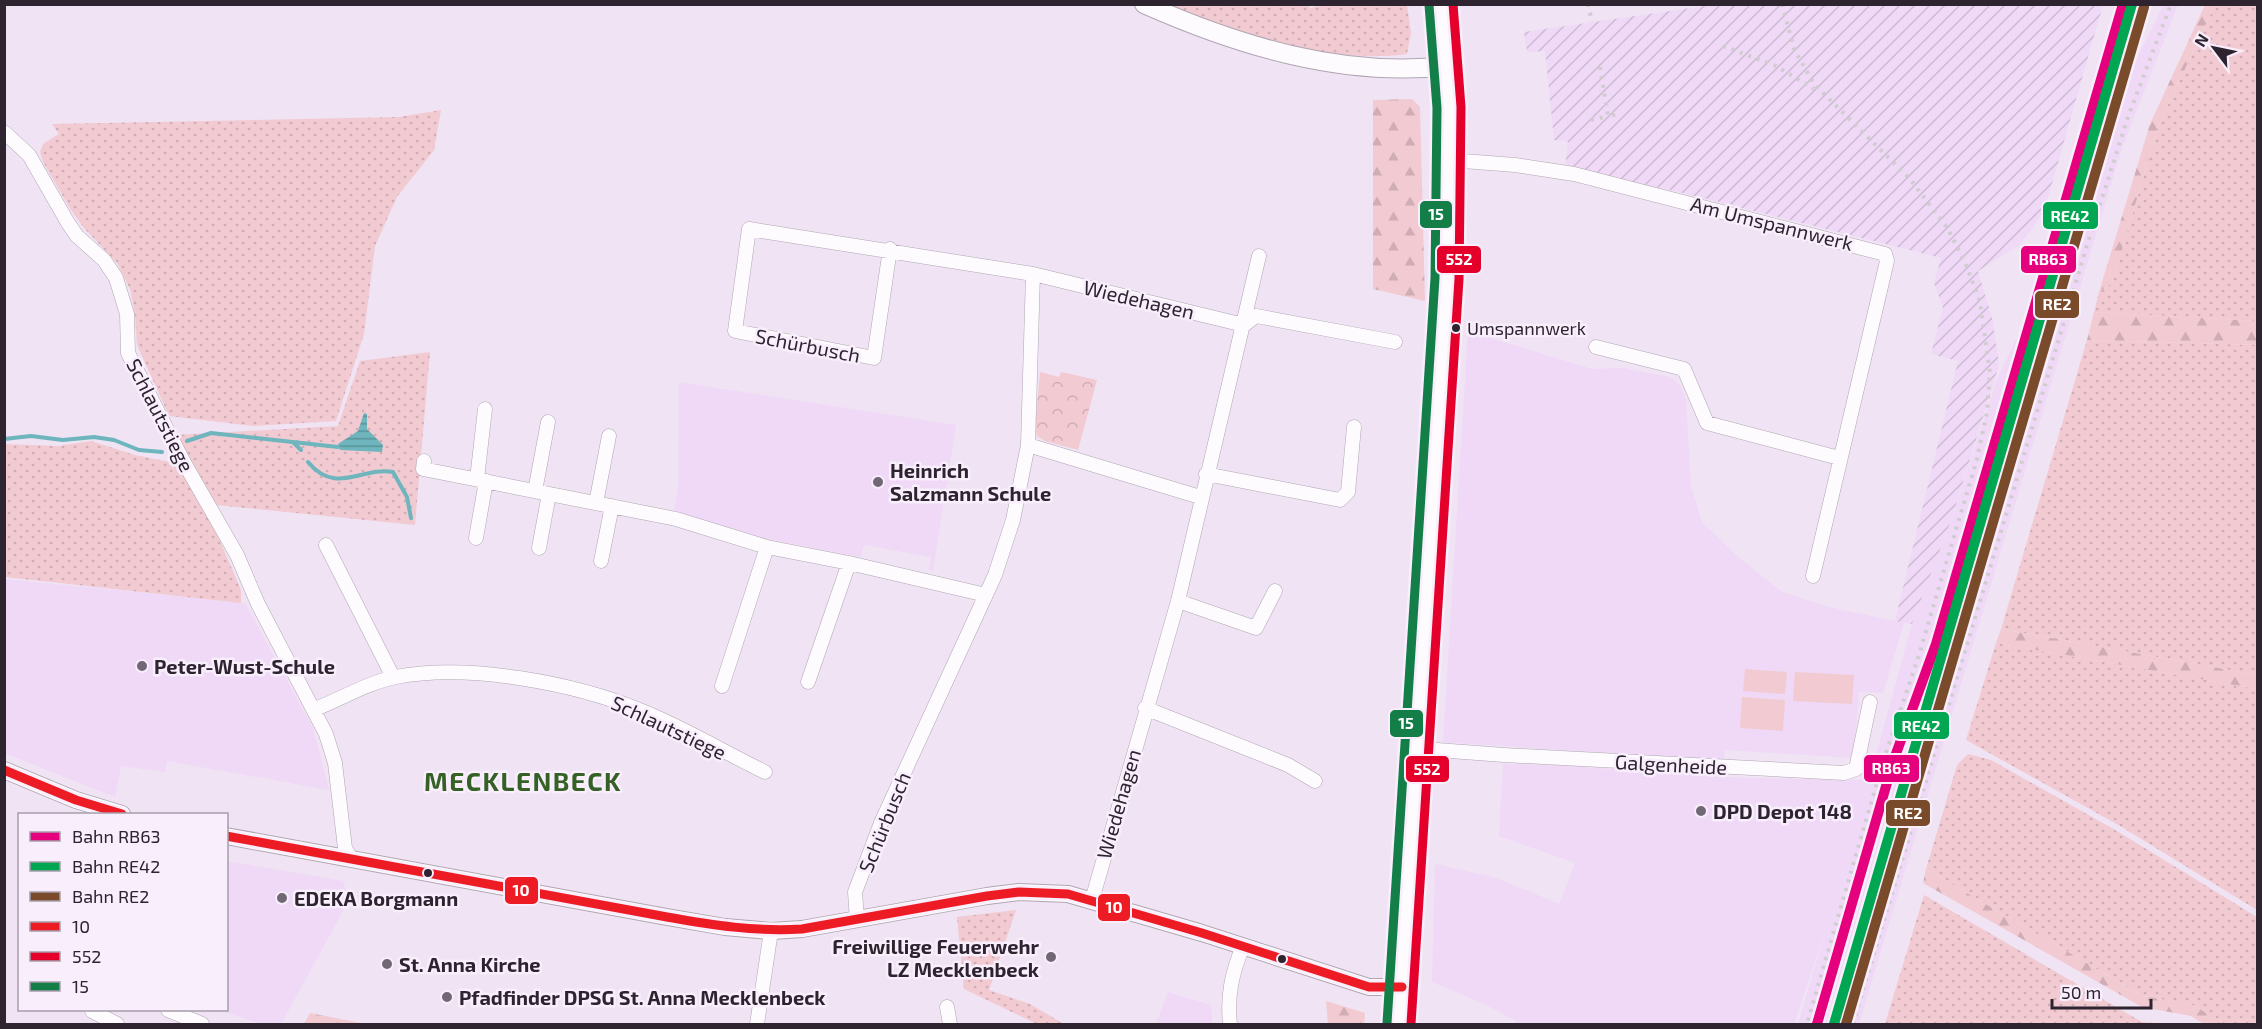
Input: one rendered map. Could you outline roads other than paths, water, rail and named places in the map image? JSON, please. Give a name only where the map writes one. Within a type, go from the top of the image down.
[{"type":"main road","points":[[1144,4],[1222,36],[1310,59],[1384,69],[1413,70],[1448,66]]},
{"type":"main road","points":[[1399,1024],[1447,279],[1450,160],[1448,66],[1442,4]]},
{"type":"street","name":"Schlautstiege","points":[[4,132],[29,155],[77,236],[104,260],[116,278],[127,314],[128,353],[178,452],[237,555],[258,604],[315,709],[335,763],[345,848],[352,860]]},
{"type":"street","name":"Am Umspannwerk","points":[[1450,160],[1515,165],[1574,174],[1885,254],[1887,261],[1813,576]]},
{"type":"street","name":"Schürbusch","points":[[857,920],[855,892],[881,823],[986,595],[1013,520],[1028,445],[1034,274],[890,249],[749,228],[735,331],[874,358],[890,249]]},
{"type":"street","name":"Wiedehagen","points":[[1092,900],[1145,708],[1178,601],[1200,497],[1244,325],[1259,256]]},
{"type":"street","name":"Wiedehagen","points":[[1034,274],[1244,325]]},
{"type":"street","name":"Wiedehagen","points":[[1244,325],[1256,316],[1395,342]]},
{"type":"street","points":[[1596,347],[1684,369],[1707,423],[1839,458]]},
{"type":"street","points":[[476,538],[482,480],[484,409]]},
{"type":"street","points":[[539,548],[548,422]]},
{"type":"street","points":[[1206,474],[1340,500],[1348,492],[1354,427]]},
{"type":"street","points":[[596,503],[609,436]]},
{"type":"street","points":[[1028,445],[1200,497]]},
{"type":"street","points":[[424,461],[423,469],[676,519],[767,547],[849,563],[986,595]]},
{"type":"street","points":[[601,561],[612,506]]},
{"type":"street","points":[[326,545],[393,678]]},
{"type":"street","points":[[722,686],[767,547]]},
{"type":"street","points":[[808,682],[849,563]]},
{"type":"street","points":[[1178,601],[1256,628],[1275,591]]},
{"type":"street","name":"Schlautstiege","points":[[315,709],[393,678],[440,671],[491,675],[598,695],[644,711],[765,772]]},
{"type":"street","name":"Galgenheide","points":[[1418,746],[1437,750],[1504,755],[1844,773],[1856,769],[1870,702]]},
{"type":"street","points":[[1145,708],[1288,765],[1315,781]]},
{"type":"street","points":[[4,770],[101,812]]},
{"type":"street","points":[[228,836],[714,925],[771,931],[802,929],[1018,892],[1068,894],[1243,946],[1369,987],[1402,987]]},
{"type":"street","points":[[757,1024],[771,931]]},
{"type":"street","points":[[1230,1024],[1229,991],[1243,946]]},
{"type":"street","points":[[947,1007],[950,1024]]},
{"type":"street","points":[[92,1011],[117,1024]]},
{"type":"street","points":[[170,1011],[202,1024]]},
{"type":"water","points":[[364,413],[367,414],[367,429],[383,445],[382,452],[340,450],[338,444],[358,431]]},
{"type":"waterway","points":[[187,441],[211,433],[338,447]]},
{"type":"waterway","points":[[4,439],[31,436],[63,440],[94,437],[114,440],[139,450],[162,452]]},
{"type":"waterway","points":[[293,442],[301,450]]},
{"type":"waterway","points":[[308,462],[318,472],[339,479],[382,471],[393,472],[407,497],[411,518]]},
{"type":"railway","points":[[1588,4],[1592,22]]},
{"type":"railway","points":[[1782,4],[1794,49],[1814,84],[1910,179],[1948,229],[1967,267],[1980,302],[1990,373],[1987,412],[1977,459],[1918,658],[1883,762],[1807,1024]]},
{"type":"railway","points":[[1853,1024],[2088,242],[2128,117],[2171,4]]},
{"type":"railway","points":[[1723,46],[1776,66],[1814,89]]},
{"type":"railway","points":[[1600,67],[1608,116],[1621,114]]},
{"type":"railway","points":[[1591,120],[1608,116]]},
{"type":"rail line","name":"RB63","points":[[1817,1024],[1893,762],[1936,644],[2123,4]]},
{"type":"rail line","name":"RE42","points":[[1834,1024],[2132,4]]},
{"type":"rail line","name":"RE2","points":[[1846,1024],[2144,7]]},
{"type":"place","name":"Umspannwerk","points":[[1456,328]]},
{"type":"place","name":"Heinrich Salzmann Schule","points":[[878,482]]},
{"type":"place","name":"Peter-Wust-Schule","points":[[142,666]]},
{"type":"place","name":"DPD Depot 148","points":[[1701,811]]},
{"type":"place","name":"EDEKA Borgmann","points":[[282,898]]},
{"type":"place","name":"Freiwillige Feuerwehr LZ Mecklenbeck","points":[[1051,957]]},
{"type":"place","name":"St. Anna Kirche","points":[[387,964]]},
{"type":"place","name":"Pfadfinder DPSG St. Anna Mecklenbeck","points":[[447,997]]},
{"type":"district","name":"MECKLENBECK","points":[[523,780]]}]
